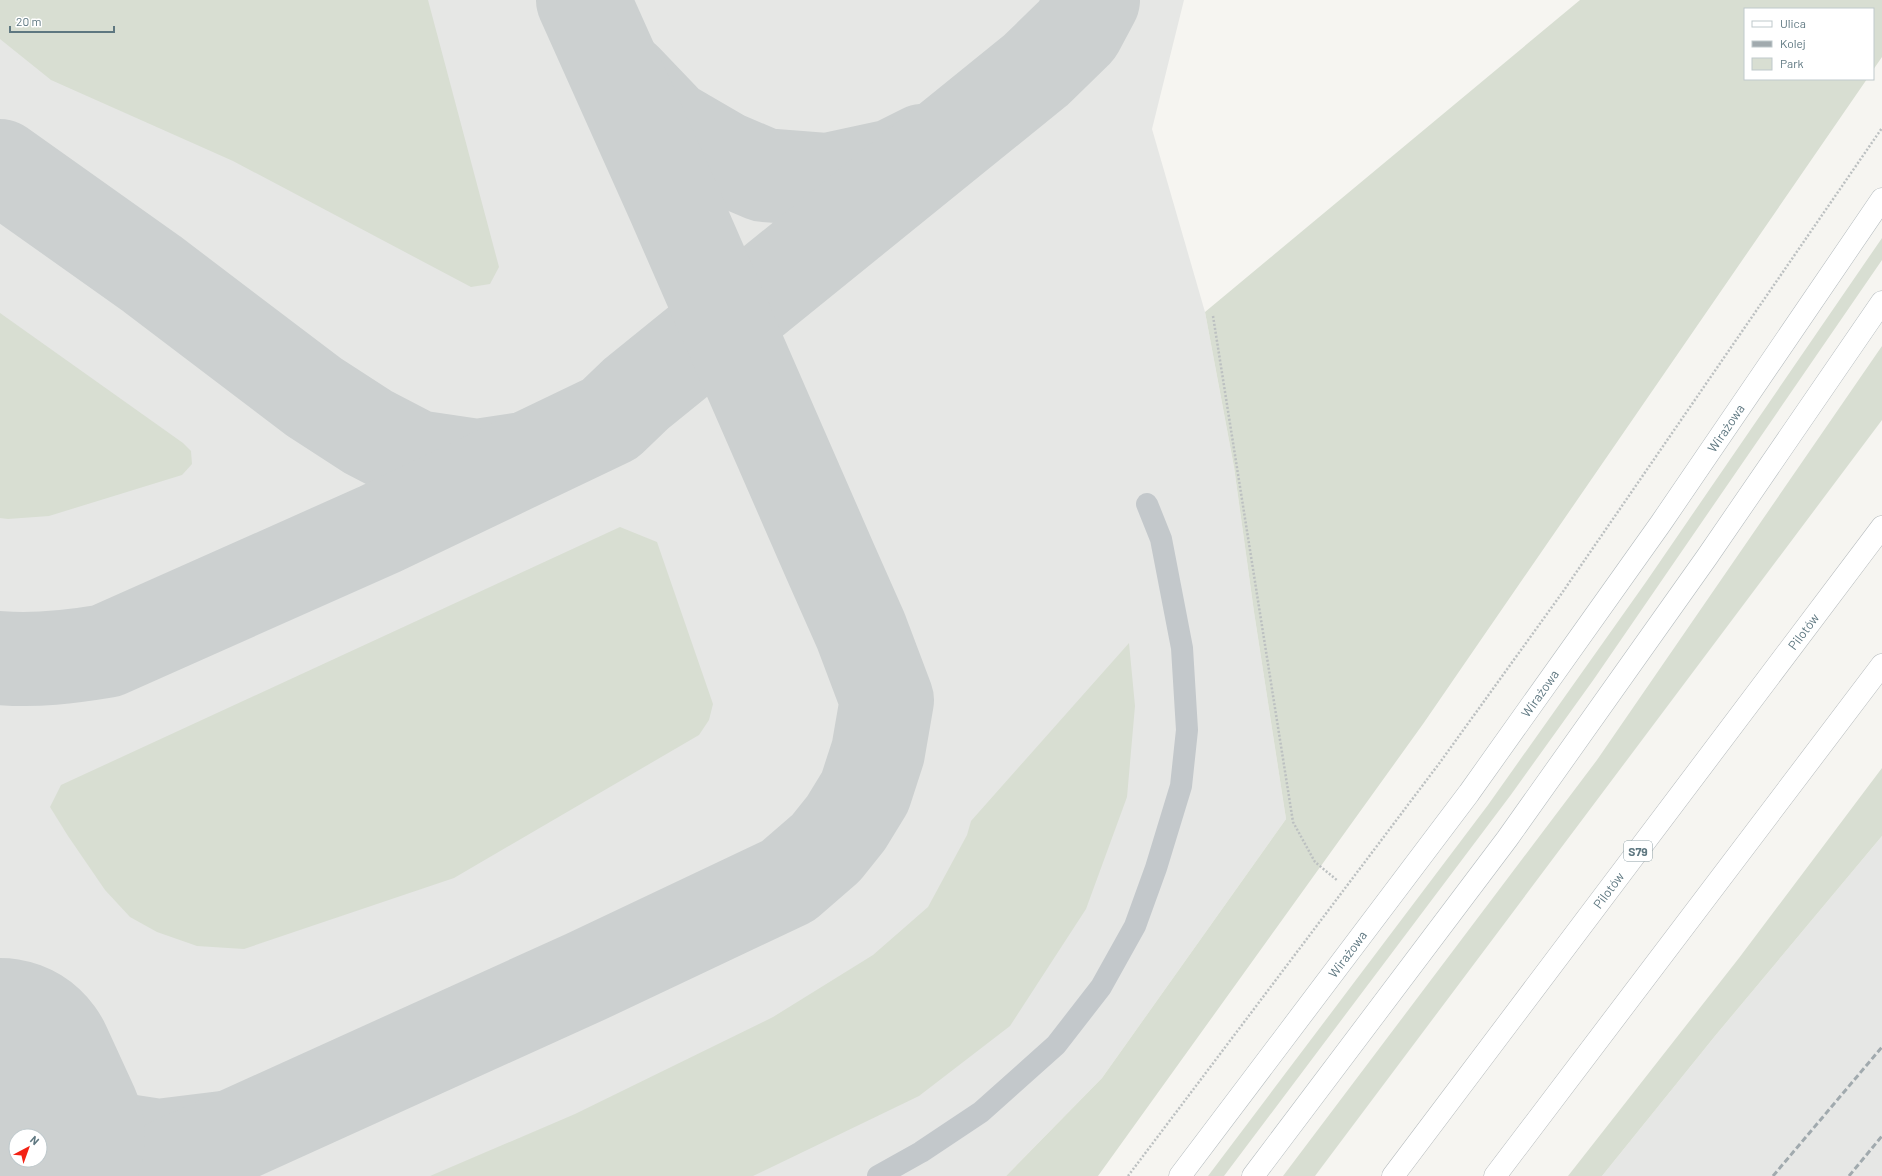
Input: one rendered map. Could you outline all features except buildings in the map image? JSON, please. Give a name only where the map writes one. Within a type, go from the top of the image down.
[{"type":"main road","name":"Wirażowa","points":[[1180,1176],[1469,793],[1660,523],[1882,199]]},
{"type":"main road","points":[[1253,1176],[1507,839],[1706,557],[1882,302]]},
{"type":"main road","name":"Pilotów","points":[[1393,1176],[1882,527]]},
{"type":"main road","points":[[1494,1176],[1882,665]]},
{"type":"lane","points":[[878,1176],[921,1152],[981,1112],[1056,1044],[1101,987],[1135,926],[1156,868],[1181,786],[1187,730],[1182,648],[1160,539],[1147,504]]},
{"type":"path","points":[[1128,1176],[1441,762],[1562,593],[1882,128]]},
{"type":"path","points":[[1213,316],[1293,822],[1315,862],[1338,881]]},
{"type":"shaded area","points":[[0,0],[1184,0],[1152,129],[1205,312],[1234,467],[1254,612],[1286,819],[1102,1078],[1006,1176],[0,1176]]},
{"type":"shaded area","points":[[1882,836],[1882,1176],[1602,1176],[1715,1036]]},
{"type":"green space","points":[[0,0],[428,0],[499,267],[490,284],[471,287],[233,161],[51,80],[0,39]]},
{"type":"green space","points":[[1580,0],[1882,0],[1882,57],[1874,69],[1874,8],[1744,8],[1744,80],[1866,80],[1423,724],[1098,1176],[1006,1176],[1102,1078],[1286,819],[1254,612],[1234,467],[1205,312]]},
{"type":"green space","points":[[1882,238],[1882,260],[1594,679],[1510,796],[1224,1176],[1208,1176],[1488,805],[1646,582]]},
{"type":"green space","points":[[0,313],[183,443],[191,451],[192,464],[182,475],[49,516],[8,519],[0,518]]},
{"type":"green space","points":[[1882,346],[1882,420],[1315,1176],[1283,1176],[1597,760]]},
{"type":"green space","points":[[620,527],[657,542],[713,704],[709,720],[699,735],[454,878],[244,949],[197,946],[157,932],[130,917],[105,890],[50,807],[61,785]]},
{"type":"green space","points":[[1129,643],[1135,706],[1127,797],[1086,909],[1010,1026],[919,1096],[753,1176],[430,1176],[575,1114],[773,1017],[873,955],[928,907],[967,835],[971,821]]},
{"type":"green space","points":[[1882,768],[1882,836],[1715,1036],[1602,1176],[1568,1176],[1739,958]]},
{"type":"taxiway","points":[[146,1176],[585,977],[788,881],[826,848],[846,823],[865,792],[878,752],[887,700],[861,631],[673,201],[583,0]]},
{"type":"taxiway","points":[[0,658],[53,658],[106,651],[380,529],[610,419],[636,394],[1036,70],[1077,30],[1093,0]]},
{"type":"taxiway","points":[[625,80],[669,126],[724,158],[764,175],[828,180],[893,166],[923,151]]},
{"type":"taxiway","points":[[0,166],[152,274],[314,397],[368,432],[416,457],[477,466],[524,459]]},
{"type":"taxiway","points":[[0,1060],[66,1119],[100,1137],[159,1146],[224,1138]]},
{"type":"runway","points":[[0,1075],[24,1128]]},
{"type":"railway","points":[[1773,1176],[1882,1047]]},
{"type":"railway","points":[[1849,1176],[1882,1136]]}]
